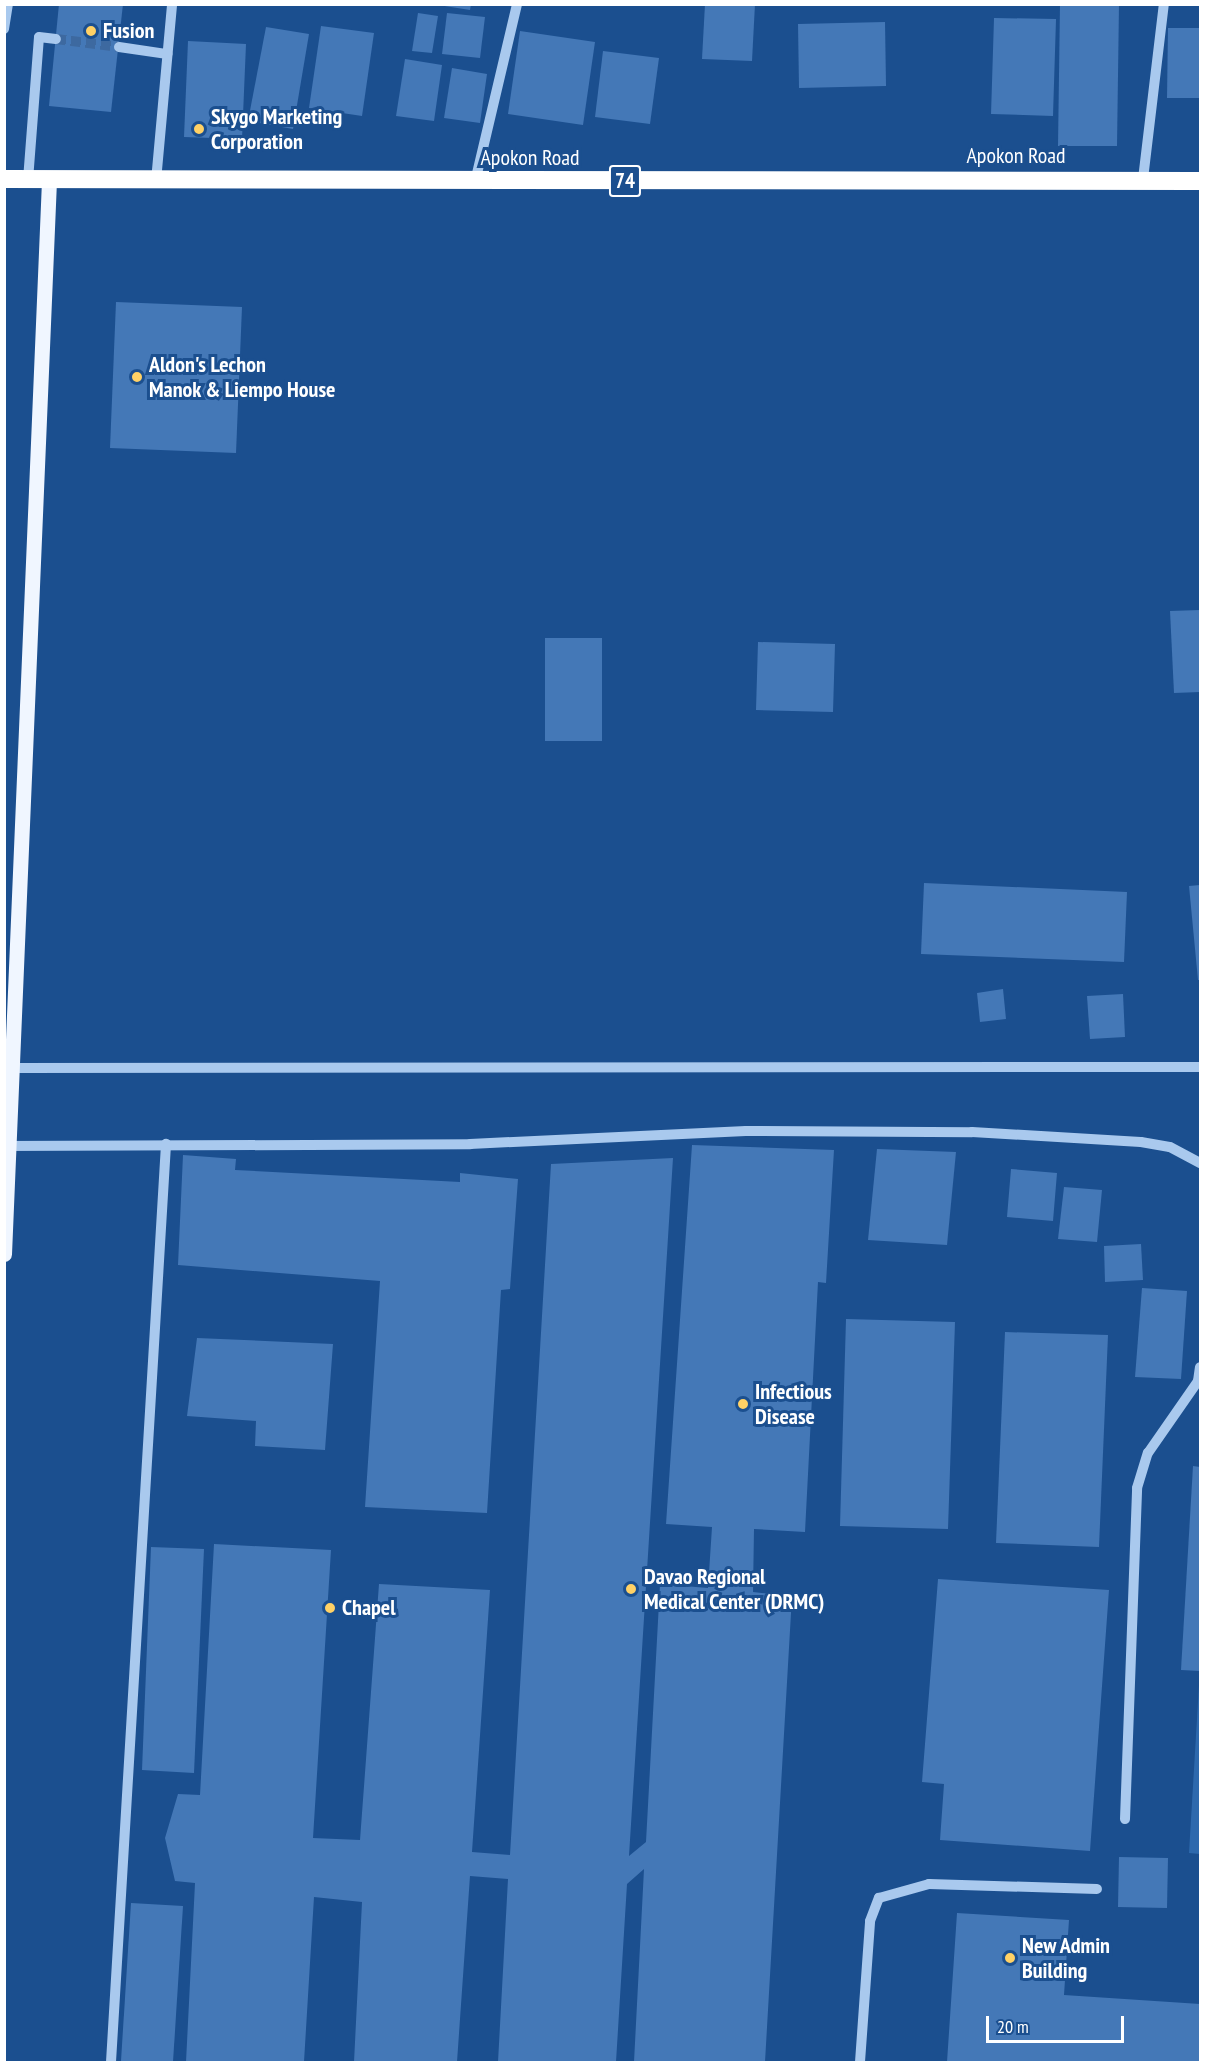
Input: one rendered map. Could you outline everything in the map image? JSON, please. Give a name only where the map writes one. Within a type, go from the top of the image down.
[{"type":"highway","name":"Apokon Road","points":[[4,179],[475,182],[1143,179],[1200,182]]},
{"type":"main road","points":[[4,1254],[49,181]]},
{"type":"street","points":[[4,29],[8,4]]},
{"type":"street","points":[[156,181],[172,4]]},
{"type":"street","points":[[475,182],[517,4]]},
{"type":"street","points":[[1143,179],[1164,4]]},
{"type":"street","points":[[28,180],[39,37],[56,39]]},
{"type":"street","points":[[118,47],[167,54]]},
{"type":"street","points":[[13,1068],[1200,1067]]},
{"type":"street","points":[[7,1146],[470,1144],[746,1131],[972,1132],[1141,1142],[1170,1146],[1200,1164]]},
{"type":"street","points":[[111,2062],[166,1144]]},
{"type":"street","points":[[1125,1820],[1137,1488],[1148,1453],[1197,1381],[1200,1367]]},
{"type":"street","points":[[860,2062],[870,1921],[879,1898],[929,1884],[1097,1889]]},
{"type":"shaded area","points":[[1200,1685],[1200,1854],[1189,1853]]},
{"type":"building","points":[[59,4],[123,4],[111,112],[49,106]]},
{"type":"building","points":[[432,4],[471,4],[470,10]]},
{"type":"building","points":[[705,4],[755,4],[752,61],[702,59]]},
{"type":"building","points":[[1060,4],[1119,4],[1117,146],[1058,146]]},
{"type":"building","points":[[418,13],[438,16],[432,53],[412,51]]},
{"type":"building","points":[[447,13],[485,17],[480,58],[442,54]]},
{"type":"building","points":[[994,18],[1056,19],[1053,116],[991,114]]},
{"type":"building","points":[[885,22],[886,86],[799,88],[798,24]]},
{"type":"building","points":[[321,26],[374,33],[362,116],[309,108]]},
{"type":"building","points":[[266,27],[309,34],[293,129],[248,121]]},
{"type":"building","points":[[1168,28],[1200,28],[1200,98],[1167,98]]},
{"type":"building","points":[[520,31],[595,42],[583,125],[508,114]]},
{"type":"building","points":[[188,41],[246,44],[242,139],[184,137]]},
{"type":"building","points":[[603,51],[659,58],[650,124],[595,117]]},
{"type":"building","points":[[405,59],[442,65],[434,121],[396,116]]},
{"type":"building","points":[[452,68],[487,74],[480,123],[444,118]]},
{"type":"building","points":[[116,302],[242,307],[236,453],[110,448]]},
{"type":"building","points":[[1200,610],[1200,692],[1174,693],[1170,611]]},
{"type":"building","points":[[545,638],[602,638],[602,741],[545,741]]},
{"type":"building","points":[[758,642],[835,644],[833,712],[756,710]]},
{"type":"building","points":[[924,883],[1127,892],[1124,962],[921,954]]},
{"type":"building","points":[[1200,885],[1200,980],[1198,980],[1189,886]]},
{"type":"building","points":[[1003,989],[1006,1019],[980,1022],[977,993]]},
{"type":"building","points":[[1123,994],[1125,1037],[1090,1039],[1087,996]]},
{"type":"building","points":[[692,1145],[834,1150],[826,1283],[818,1282],[805,1532],[754,1529],[753,1592],[792,1596],[765,2062],[634,2062],[644,1869],[627,1884],[616,2062],[498,2062],[508,1879],[470,1876],[457,2062],[354,2062],[362,1902],[314,1897],[304,2062],[186,2062],[195,1883],[175,1881],[165,1838],[178,1794],[200,1795],[214,1544],[331,1550],[313,1838],[360,1840],[379,1584],[490,1590],[472,1852],[510,1855],[551,1164],[673,1158],[629,1856],[646,1842],[660,1584],[708,1588],[712,1527],[666,1524]]},
{"type":"building","points":[[877,1149],[956,1152],[947,1245],[868,1240]]},
{"type":"building","points":[[183,1155],[236,1159],[235,1170],[460,1182],[460,1173],[518,1179],[510,1289],[501,1290],[487,1513],[365,1507],[380,1281],[178,1265]]},
{"type":"building","points":[[1011,1169],[1057,1173],[1053,1221],[1007,1217]]},
{"type":"building","points":[[1064,1187],[1102,1190],[1097,1242],[1058,1239]]},
{"type":"building","points":[[1141,1244],[1143,1280],[1105,1282],[1104,1246]]},
{"type":"building","points":[[1142,1288],[1187,1291],[1181,1379],[1135,1377]]},
{"type":"building","points":[[846,1319],[955,1322],[948,1529],[840,1526]]},
{"type":"building","points":[[1005,1332],[1108,1335],[1099,1547],[996,1543]]},
{"type":"building","points":[[197,1338],[333,1344],[325,1450],[255,1446],[256,1421],[187,1416]]},
{"type":"building","points":[[1193,1466],[1200,1467],[1200,1671],[1181,1670]]},
{"type":"building","points":[[151,1547],[204,1549],[194,1773],[142,1770]]},
{"type":"building","points":[[938,1579],[1109,1590],[1090,1851],[940,1840],[944,1784],[922,1782]]},
{"type":"building","points":[[1119,1857],[1168,1858],[1167,1908],[1118,1907]]},
{"type":"building","points":[[131,1903],[183,1906],[173,2062],[121,2061]]},
{"type":"building","name":"New Admin Building","points":[[957,1913],[1069,1920],[1064,1995],[1200,2004],[1200,2062],[947,2062]]},
{"type":"tunnel","points":[[56,39],[119,47]]},
{"type":"place","name":"Fusion","points":[[91,31]]},
{"type":"place","name":"Skygo Marketing Corporation","points":[[199,129]]},
{"type":"place","name":"Aldon's Lechon Manok & Liempo House","points":[[137,377]]},
{"type":"place","name":"Infectious Disease","points":[[743,1404]]},
{"type":"place","name":"Davao Regional Medical Center (DRMC)","points":[[631,1589]]},
{"type":"place","name":"Chapel","points":[[330,1608]]},
{"type":"place","name":"New Admin Building","points":[[1010,1958]]}]
